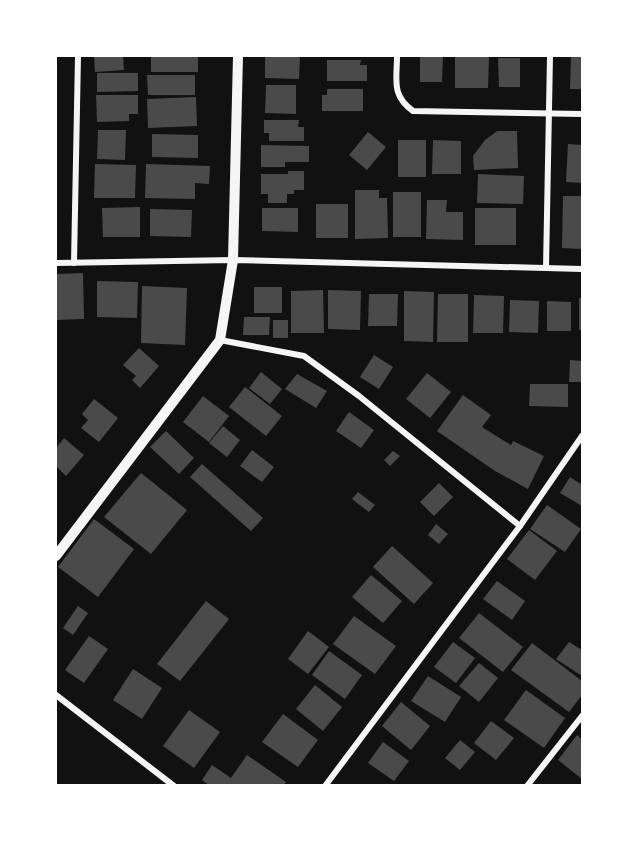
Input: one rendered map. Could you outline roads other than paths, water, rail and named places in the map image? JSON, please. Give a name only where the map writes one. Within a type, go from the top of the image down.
[{"type":"street","points":[[74,263],[78,56]]},
{"type":"street","points":[[56,556],[220,340],[233,260],[238,56]]},
{"type":"street","points":[[397,56],[396,93],[402,103],[413,111],[582,114]]},
{"type":"street","points":[[546,268],[550,56]]},
{"type":"street","points":[[56,263],[233,260],[582,269]]},
{"type":"street","points":[[220,340],[304,356],[359,396],[520,526]]},
{"type":"street","points":[[325,786],[520,526],[582,436]]},
{"type":"street","points":[[56,695],[174,786]]},
{"type":"street","points":[[527,786],[582,716]]}]
